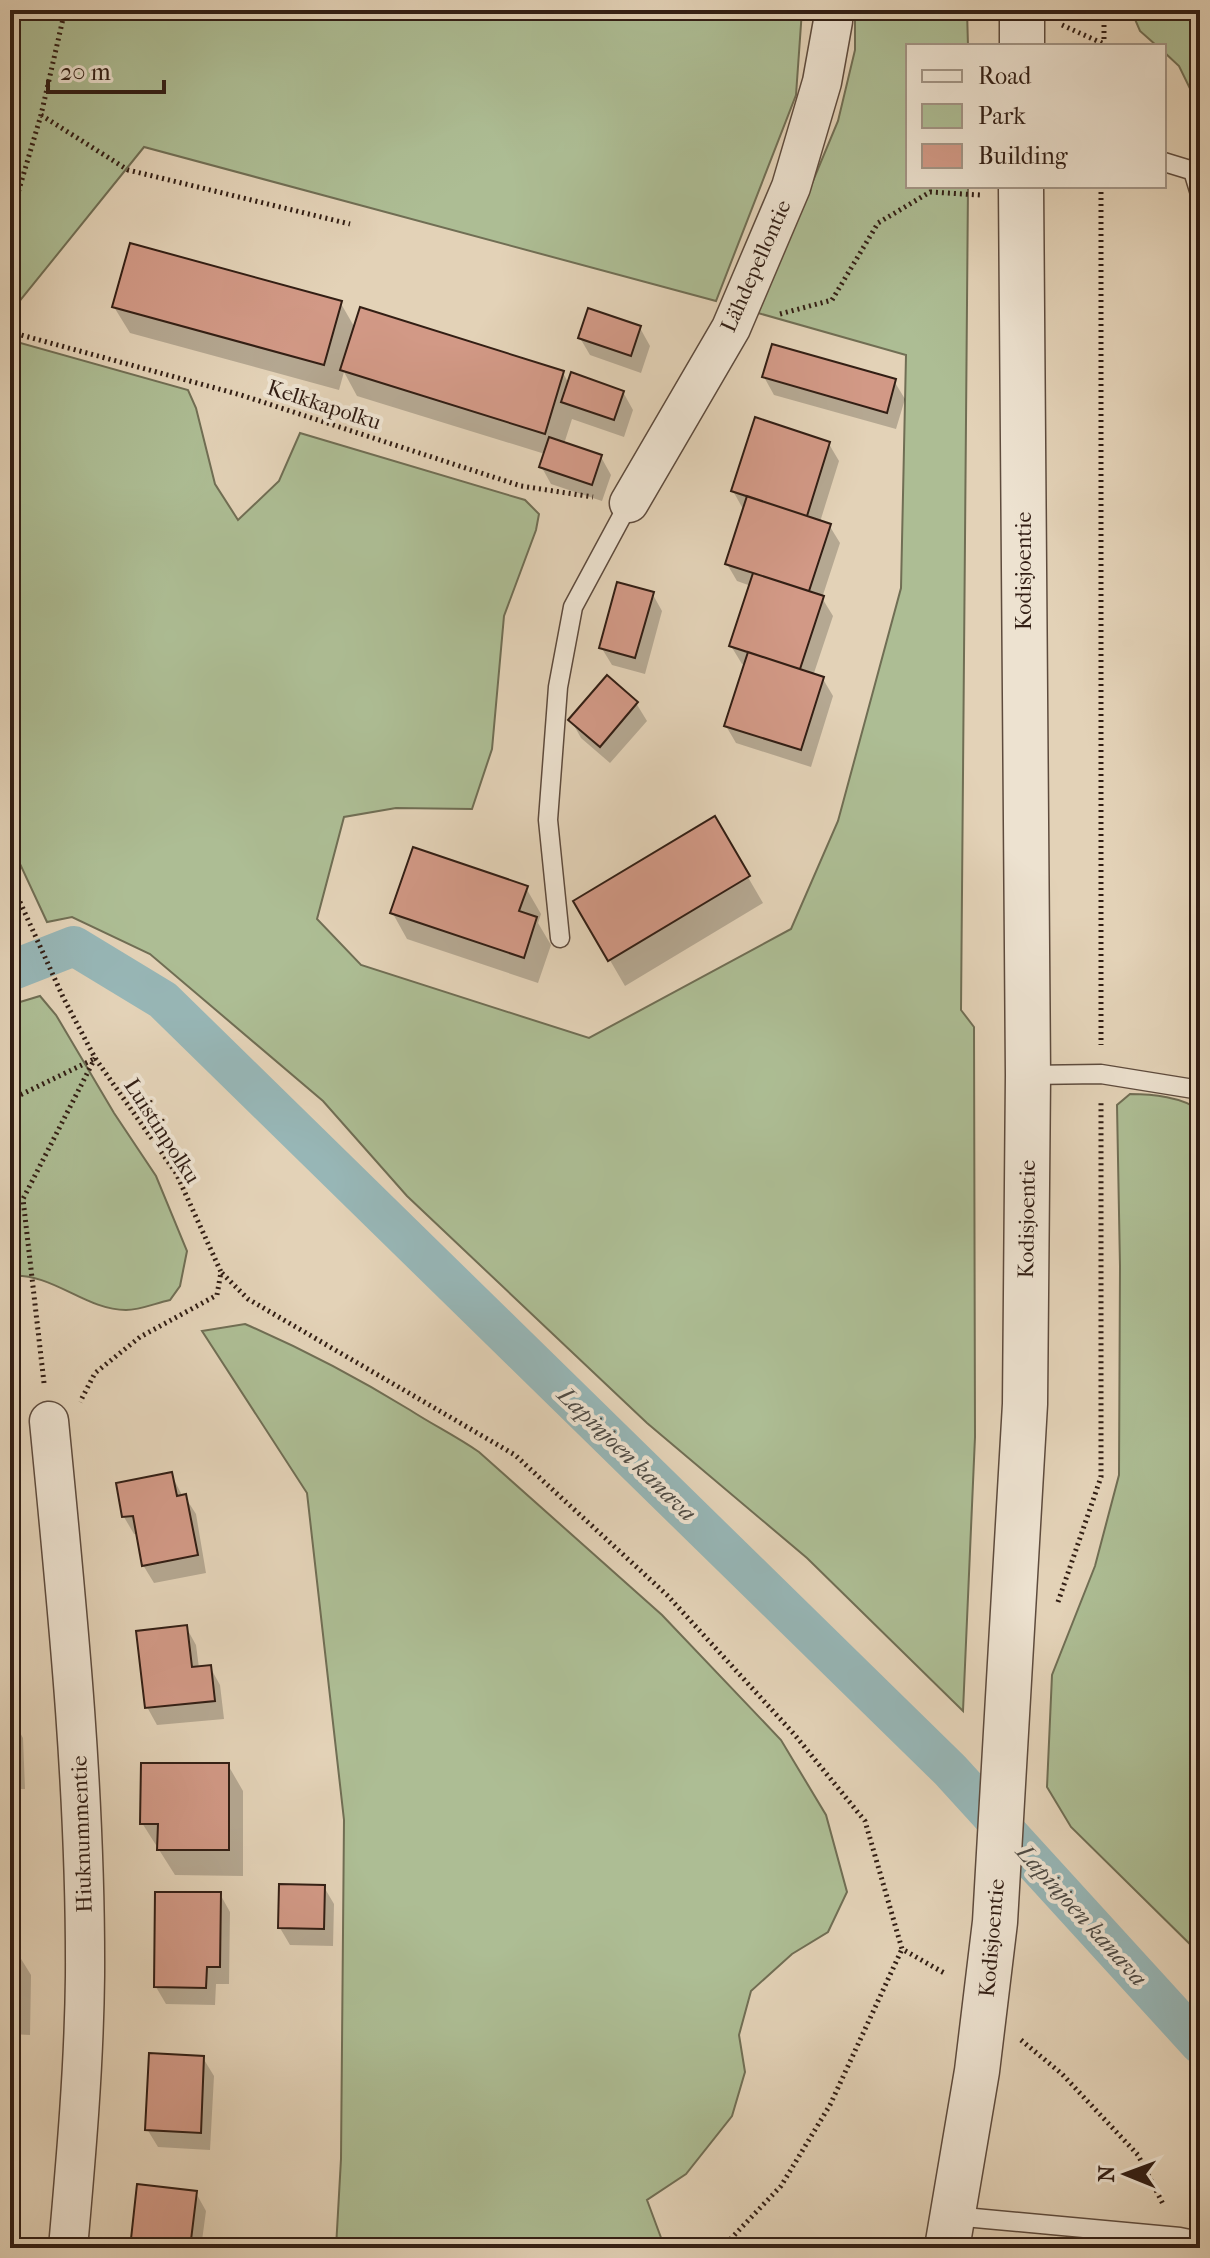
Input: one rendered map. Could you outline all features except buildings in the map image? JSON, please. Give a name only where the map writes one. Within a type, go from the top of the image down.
[{"type":"street","name":"Lähdepellontie","points":[[629,503],[731,328],[791,187],[822,82],[833,10]]},
{"type":"street","points":[[1022,10],[1022,44]]},
{"type":"street","name":"Kodisjoentie","points":[[950,2232],[977,2071],[995,1922],[1025,1404],[1028,1075],[1021,192]]},
{"type":"street","name":"Hiuknummentie","points":[[49,1421],[80,1756],[84,1867],[85,1979],[78,2134],[68,2248]]},
{"type":"lane","points":[[1166,163],[1196,172],[1200,194]]},
{"type":"lane","points":[[560,938],[548,820],[558,687],[573,607],[629,503]]},
{"type":"lane","points":[[1028,1075],[1101,1074],[1197,1084]]},
{"type":"lane","points":[[950,2232],[1180,2237],[1200,2241]]},
{"type":"path","points":[[10,220],[41,115],[65,10]]},
{"type":"path","points":[[1104,10],[1104,44]]},
{"type":"path","points":[[41,115],[128,170],[350,224]]},
{"type":"path","points":[[1057,1606],[1101,1477],[1101,188]]},
{"type":"path","points":[[731,328],[832,300],[878,223],[930,192],[1021,192]]},
{"type":"path","name":"Kelkkapolku","points":[[10,332],[241,395],[521,486],[629,503]]},
{"type":"path","name":"Luistinpolku","points":[[10,880],[63,997],[95,1058],[176,1173],[221,1272]]},
{"type":"path","points":[[10,1100],[95,1058]]},
{"type":"path","points":[[95,1058],[23,1199],[49,1421],[75,1412],[95,1373],[140,1337],[217,1295],[221,1272]]},
{"type":"path","points":[[221,1272],[248,1299],[515,1455],[667,1595],[794,1734],[865,1821],[902,1949],[830,2105],[781,2186],[722,2248]]},
{"type":"path","points":[[902,1949],[946,1974]]},
{"type":"path","points":[[1020,2040],[1062,2074],[1138,2155],[1180,2237]]},
{"type":"green space","points":[[10,10],[802,10],[796,95],[716,301],[144,147],[10,313]]},
{"type":"green space","points":[[855,10],[967,10],[968,44],[906,44],[906,188],[968,188],[961,1010],[974,1027],[975,1437],[963,1711],[807,1558],[647,1423],[407,1196],[323,1101],[150,954],[72,917],[47,922],[20,864],[10,834],[10,340],[188,390],[196,408],[215,484],[238,520],[279,481],[300,433],[525,500],[539,514],[504,616],[492,749],[472,809],[396,808],[344,817],[317,919],[361,965],[589,1038],[791,929],[838,821],[901,588],[906,355],[758,313],[838,121],[855,50]]},
{"type":"green space","points":[[1131,10],[1200,10],[1200,109],[1179,66],[1166,54],[1166,44],[1155,44],[1140,31]]},
{"type":"green space","points":[[40,996],[56,1015],[114,1113],[156,1176],[187,1251],[180,1286],[170,1300],[131,1310],[111,1308],[40,1280],[10,1276],[10,1005]]},
{"type":"green space","points":[[1130,1094],[1176,1099],[1200,1111],[1200,1954],[1071,1827],[1047,1787],[1052,1675],[1095,1566],[1119,1475],[1117,1105]]},
{"type":"green space","points":[[245,1324],[349,1375],[479,1452],[662,1615],[781,1740],[826,1815],[847,1892],[828,1932],[792,1954],[751,1991],[739,2035],[745,2072],[732,2116],[686,2174],[647,2200],[663,2243],[659,2248],[336,2248],[341,2159],[344,1820],[307,1493],[202,1331]]},
{"type":"waterway","name":"Lapinjoen kanava","points":[[10,971],[74,946],[163,1000],[950,1770],[1200,2044]]}]
